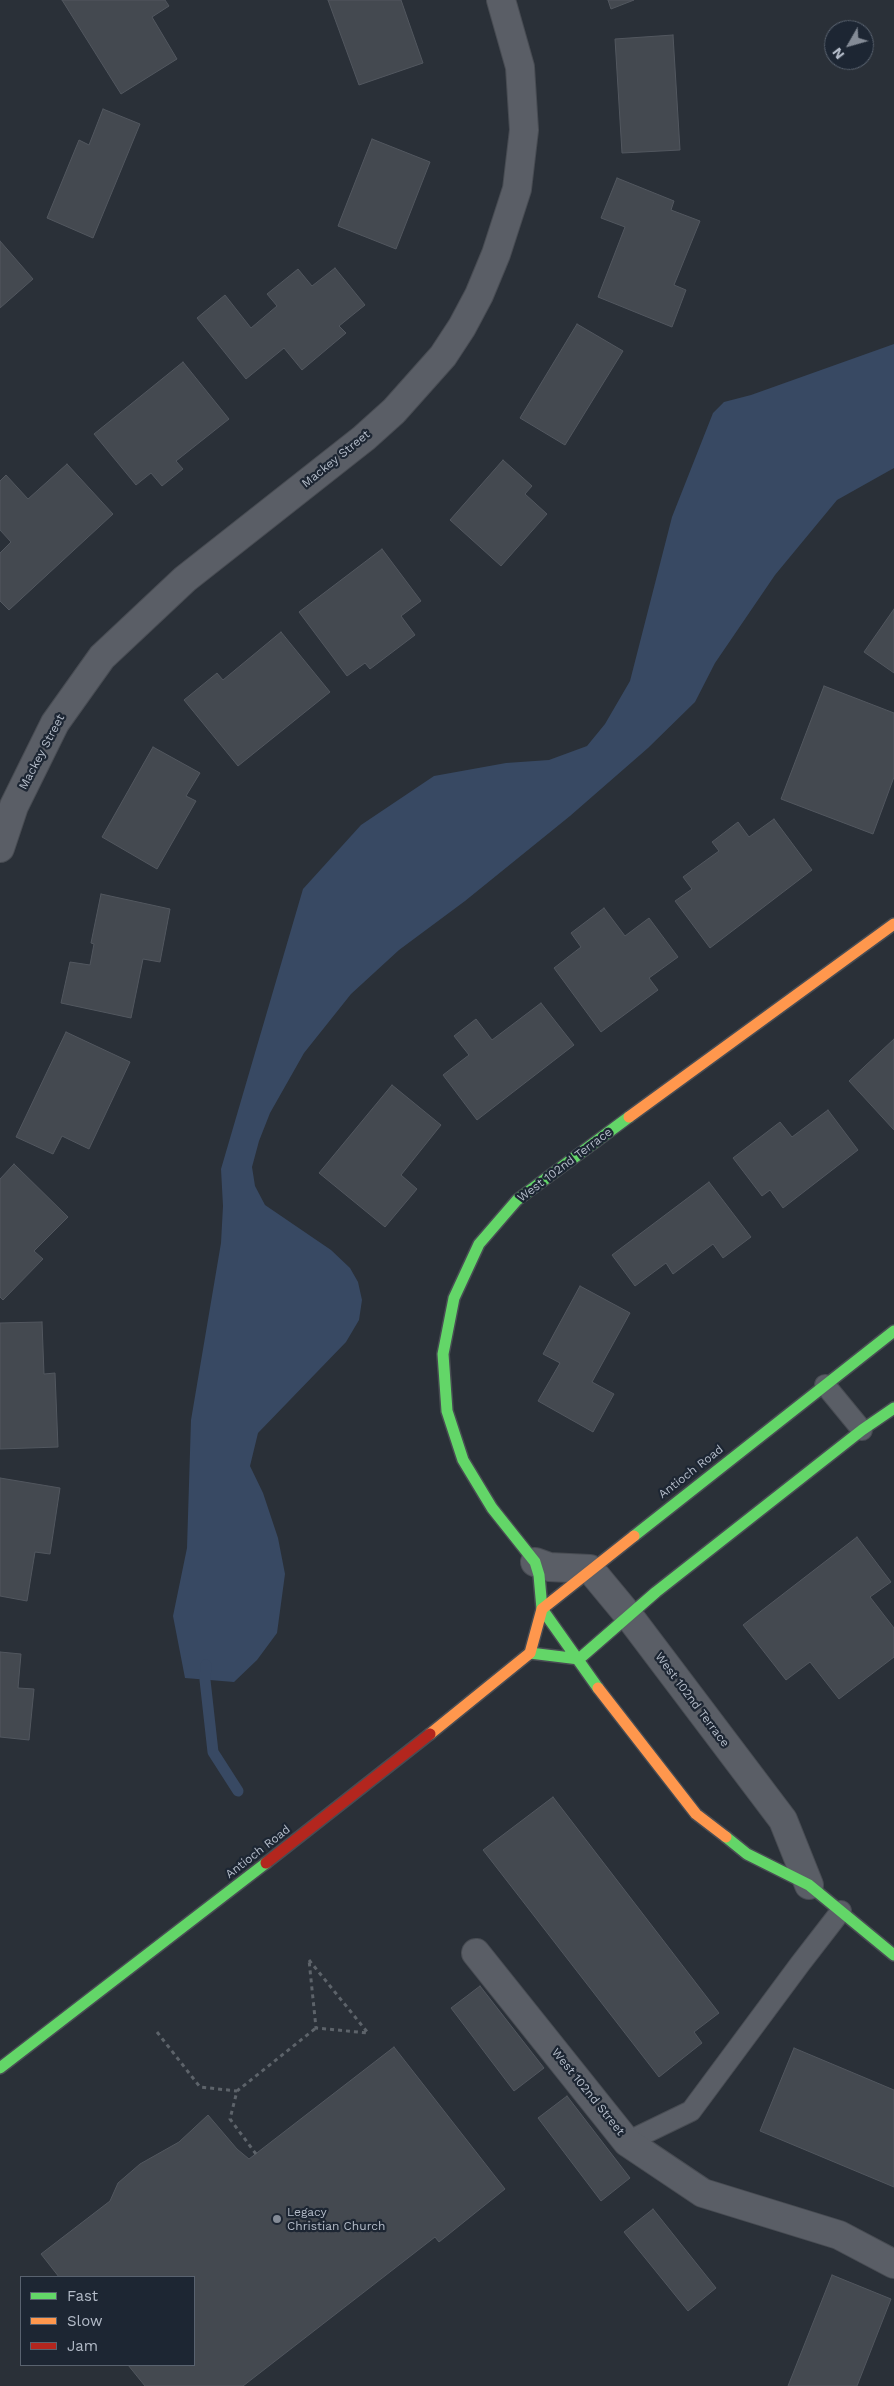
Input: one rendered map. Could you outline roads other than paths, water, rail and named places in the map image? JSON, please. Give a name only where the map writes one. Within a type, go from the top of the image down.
[{"type":"main road","name":"West 102nd Terrace","points":[[894,924],[705,1060],[517,1200],[479,1244],[454,1298],[443,1354],[447,1411],[463,1460],[492,1508],[535,1562],[539,1575],[542,1609],[579,1658],[596,1685],[696,1814],[747,1854],[809,1886],[894,1955]]},
{"type":"main road","name":"Antioch Road","points":[[542,1609],[590,1569],[894,1331]]},
{"type":"main road","points":[[542,1609],[530,1653],[579,1658],[656,1592],[862,1430],[894,1408]]},
{"type":"main road","name":"Antioch Road","points":[[0,2068],[355,1794],[530,1653]]},
{"type":"street","name":"Mackey Street","points":[[0,848],[14,806],[55,723],[102,657],[185,579],[364,438],[394,411],[443,356],[462,327],[479,295],[496,254],[516,189],[524,130],[520,68],[501,0]]},
{"type":"street","points":[[535,1562],[549,1567],[590,1569]]},
{"type":"street","name":"West 102nd Terrace","points":[[590,1569],[629,1616],[783,1820],[809,1886]]},
{"type":"street","name":"West 102nd Street","points":[[476,1952],[628,2142],[703,2193],[839,2235],[894,2264]]},
{"type":"lane","points":[[825,1385],[862,1430]]},
{"type":"lane","points":[[628,2142],[691,2111],[841,1912]]},
{"type":"water","points":[[894,344],[894,468],[837,500],[775,575],[715,663],[695,702],[648,748],[570,816],[465,901],[399,950],[351,994],[304,1053],[270,1113],[259,1141],[252,1167],[255,1186],[265,1205],[331,1250],[350,1268],[358,1282],[362,1300],[359,1320],[346,1342],[258,1433],[250,1466],[263,1493],[278,1538],[285,1574],[277,1633],[257,1660],[234,1682],[185,1678],[173,1616],[187,1548],[191,1420],[221,1243],[223,1206],[221,1169],[303,889],[361,825],[434,776],[506,763],[549,760],[587,746],[605,724],[630,681],[672,517],[713,413],[724,402],[751,395]]},
{"type":"waterway","points":[[206,1665],[205,1680],[213,1752],[238,1791]]},
{"type":"place","name":"Legacy Christian Church","points":[[277,2219]]}]
